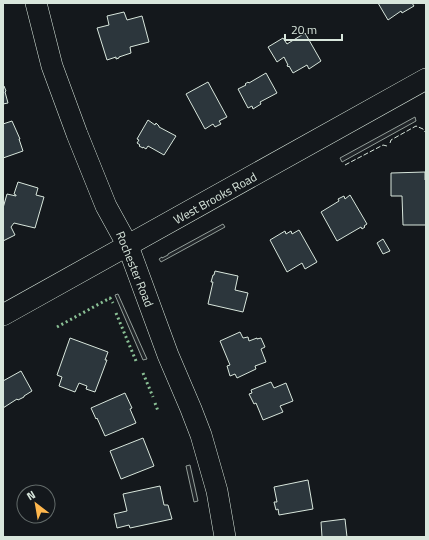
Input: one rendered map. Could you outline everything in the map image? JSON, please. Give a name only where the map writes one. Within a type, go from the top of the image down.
[{"type":"street","name":"Rochester Road","points":[[36,3],[52,66],[76,134],[106,206],[128,246],[168,355],[201,435],[217,491],[225,537]]},
{"type":"street","name":"West Brooks Road","points":[[3,315],[426,79]]},
{"type":"shaded area","points":[[415,117],[416,121],[342,162],[340,158]]},
{"type":"shaded area","points":[[223,224],[225,227],[161,262],[159,259],[168,255]]},
{"type":"shaded area","points":[[118,294],[147,359],[143,360],[115,295]]},
{"type":"shaded area","points":[[190,465],[198,501],[194,502],[186,466]]},
{"type":"building","points":[[378,3],[412,3],[414,6],[402,13],[401,11],[388,20]]},
{"type":"building","points":[[124,12],[127,20],[142,16],[149,42],[130,47],[131,53],[116,59],[116,57],[107,60],[97,28],[109,25],[107,16]]},
{"type":"building","points":[[305,33],[321,61],[309,69],[307,65],[293,73],[289,66],[288,67],[284,57],[277,62],[268,47],[283,38],[287,44]]},
{"type":"building","points":[[266,73],[277,93],[260,102],[261,104],[253,109],[252,106],[248,108],[238,89]]},
{"type":"building","points":[[208,82],[227,117],[219,121],[221,124],[215,127],[213,124],[205,129],[186,94]]},
{"type":"building","points":[[3,86],[6,91],[8,103],[3,104]]},
{"type":"building","points":[[148,120],[155,125],[156,123],[159,127],[176,136],[164,155],[148,146],[146,149],[143,148],[137,143],[139,140],[137,139]]},
{"type":"building","points":[[12,121],[20,139],[23,151],[3,158],[3,124]]},
{"type":"building","points":[[425,172],[426,225],[403,225],[402,196],[391,196],[391,173]]},
{"type":"building","points":[[18,182],[38,188],[36,195],[44,197],[35,228],[14,223],[11,227],[15,235],[3,241],[3,208],[7,194],[16,196],[14,194]]},
{"type":"building","points":[[350,195],[367,224],[362,229],[361,227],[337,241],[321,212],[339,201],[338,199],[344,196],[345,199]]},
{"type":"building","points":[[299,230],[317,262],[305,269],[302,263],[287,272],[270,240],[285,231],[286,234],[291,231],[292,234]]},
{"type":"building","points":[[383,239],[390,251],[383,254],[377,243]]},
{"type":"building","points":[[215,271],[238,276],[235,290],[248,293],[243,312],[208,304],[213,282],[211,282]]},
{"type":"building","points":[[240,332],[243,338],[248,337],[249,341],[261,338],[265,347],[261,349],[266,362],[255,366],[256,369],[237,378],[235,374],[230,376],[227,366],[230,365],[220,341]]},
{"type":"building","points":[[70,338],[108,352],[105,360],[107,360],[95,392],[86,389],[87,386],[79,383],[75,392],[59,386],[62,377],[57,375]]},
{"type":"building","points":[[21,371],[32,391],[3,408],[3,381]]},
{"type":"building","points":[[271,382],[274,388],[286,383],[293,401],[280,406],[283,412],[263,420],[256,403],[254,404],[249,394],[252,393],[251,390]]},
{"type":"building","points":[[125,393],[132,408],[130,409],[136,423],[105,436],[91,408]]},
{"type":"building","points":[[143,438],[154,466],[121,479],[110,451]]},
{"type":"building","points":[[308,480],[313,509],[279,515],[278,509],[276,510],[274,502],[277,502],[274,487]]},
{"type":"building","points":[[160,486],[164,505],[168,505],[172,519],[130,528],[129,525],[117,528],[114,514],[127,511],[123,494]]},
{"type":"building","points":[[345,519],[347,537],[322,537],[321,522]]},
{"type":"hedge","points":[[57,327],[110,298],[113,303]]},
{"type":"hedge","points":[[116,313],[136,361]]},
{"type":"hedge","points":[[143,373],[153,397]]},
{"type":"hedge","points":[[155,403],[158,411]]},
{"type":"fence","points":[[390,143],[391,140],[416,126],[423,129],[426,133]]},
{"type":"fence","points":[[345,165],[383,145],[387,146]]}]
